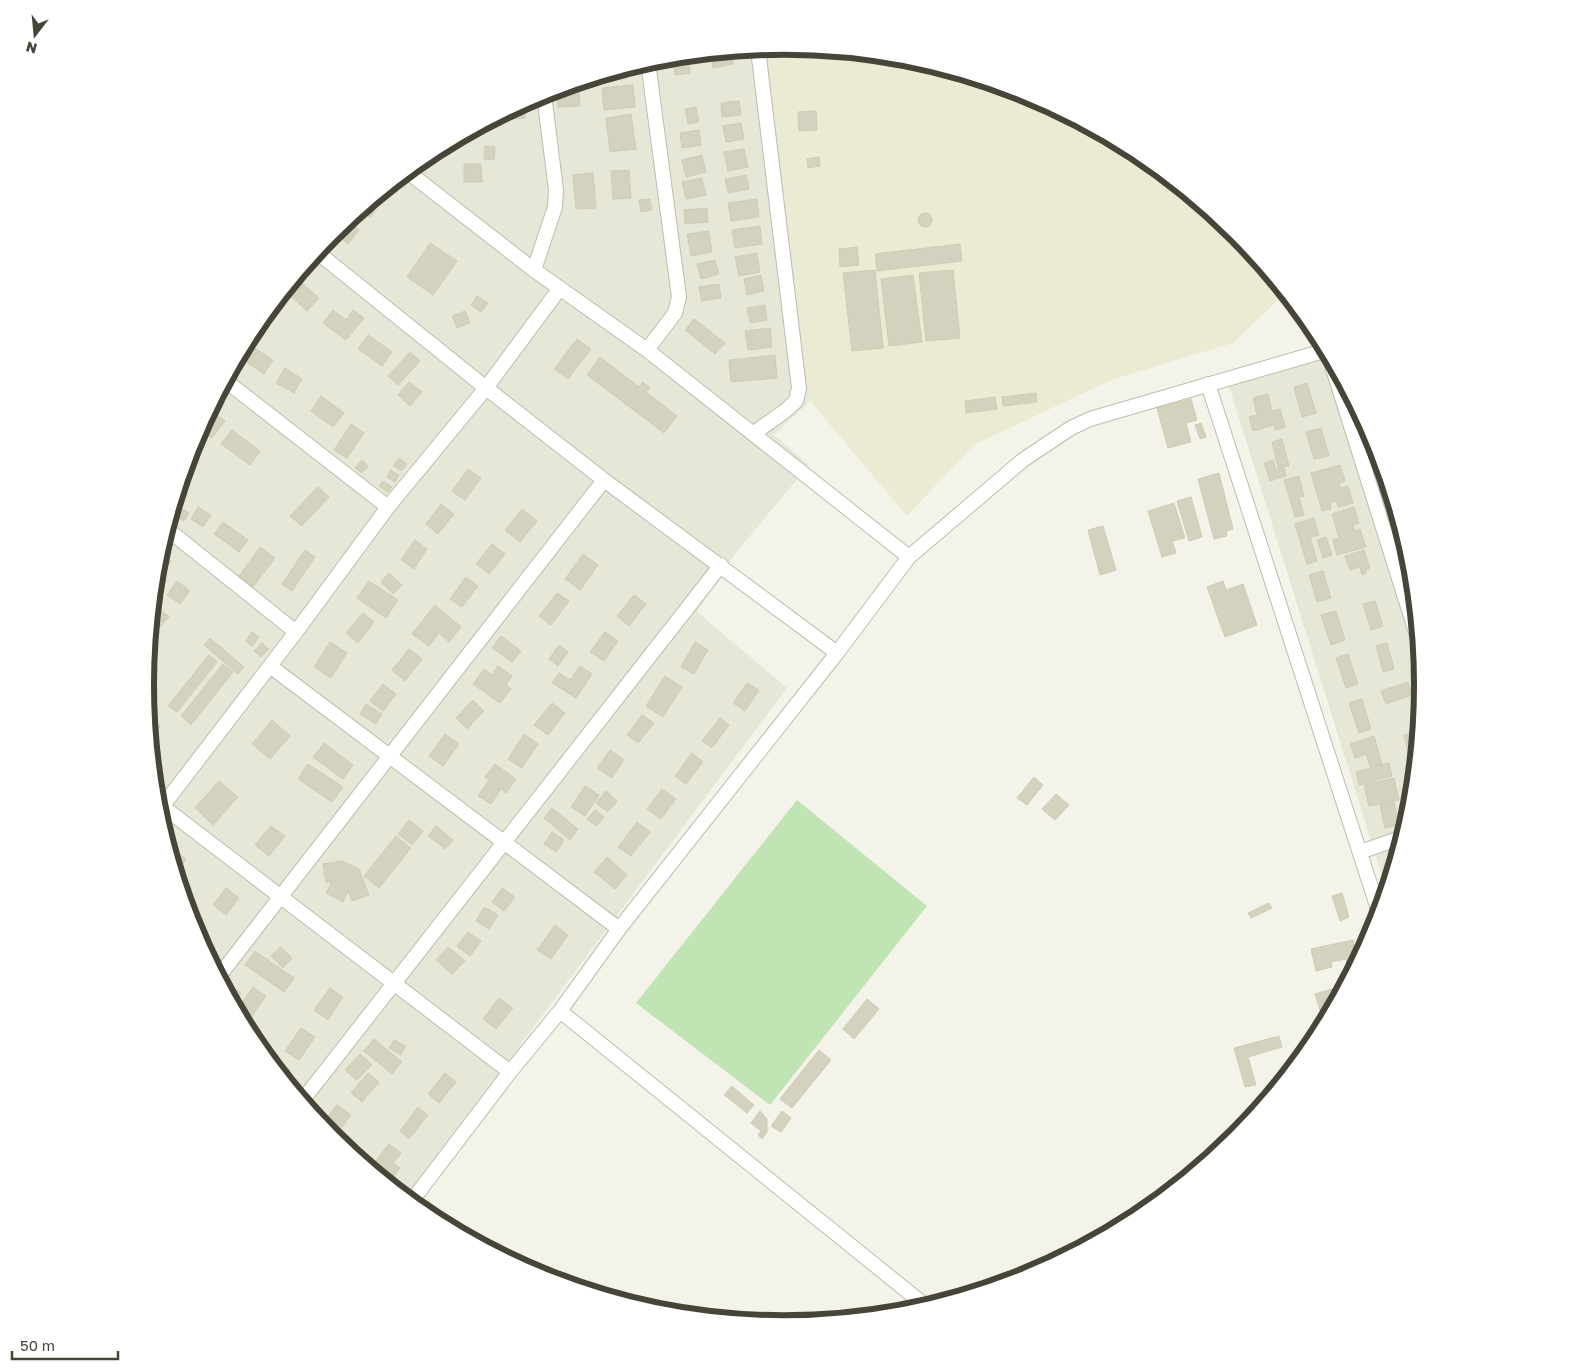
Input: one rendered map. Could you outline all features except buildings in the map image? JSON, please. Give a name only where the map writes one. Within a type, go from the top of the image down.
[{"type":"street","points":[[754,433],[796,401],[799,388],[759,56]]},
{"type":"street","points":[[648,350],[675,313],[679,297],[649,70]]},
{"type":"street","points":[[534,270],[555,206],[556,190],[545,102]]},
{"type":"street","points":[[413,176],[534,270],[648,350],[909,557]]},
{"type":"street","points":[[323,257],[604,480],[837,653]]},
{"type":"street","points":[[165,803],[296,632],[388,507],[486,388],[560,288]]},
{"type":"street","points":[[415,1196],[510,1072],[560,1011],[619,929],[837,653],[909,557],[1023,460],[1071,428],[1090,418],[1321,354]]},
{"type":"street","points":[[1335,379],[1411,618]]},
{"type":"street","points":[[1208,384],[1376,903]]},
{"type":"street","points":[[231,385],[388,507]]},
{"type":"street","points":[[222,970],[604,480]]},
{"type":"street","points":[[172,533],[296,632]]},
{"type":"street","points":[[306,1096],[720,565]]},
{"type":"street","points":[[270,666],[619,929]]},
{"type":"street","points":[[167,814],[280,896],[510,1072]]},
{"type":"street","points":[[1360,852],[1396,839]]},
{"type":"street","points":[[560,1011],[920,1301]]},
{"type":"shaded area","points":[[768,55],[810,401],[774,435],[809,465],[734,555],[697,612],[787,688],[410,1193],[369,1160],[310,1101],[260,1036],[238,1001],[202,927],[187,888],[175,849],[159,768],[155,727],[155,644],[159,603],[175,522],[187,483],[219,407],[238,370],[284,302],[310,270],[369,211],[434,161],[469,139],[543,103],[621,76],[702,60]]},
{"type":"shaded area","points":[[768,55],[826,56],[908,67],[948,76],[987,88],[1063,120],[1100,139],[1168,185],[1200,211],[1230,240],[1259,270],[1279,295],[1278,300],[1233,343],[1111,380],[974,445],[907,516],[810,401]]},
{"type":"shaded area","points":[[1317,348],[1350,407],[1382,483],[1394,522],[1410,603],[1414,644],[1414,727],[1403,809],[1384,882],[1228,383],[1319,354]]},
{"type":"green space","points":[[797,800],[927,906],[770,1105],[636,1003]]}]
